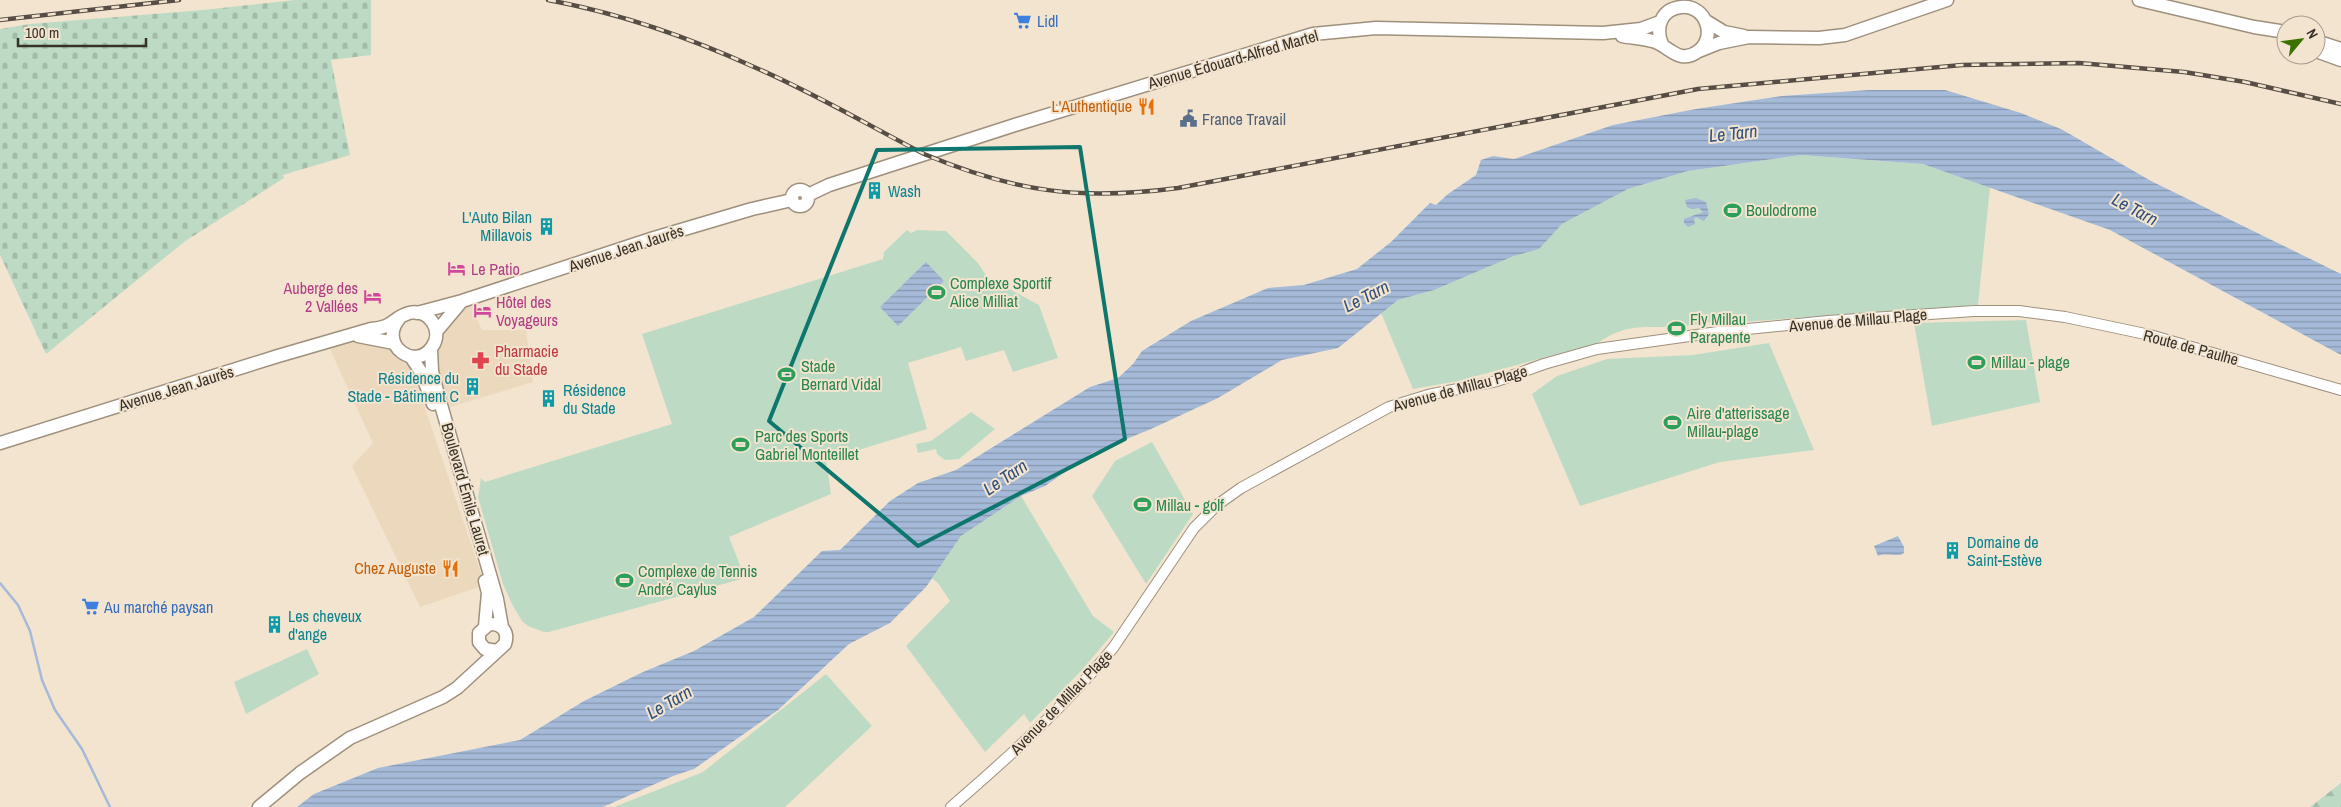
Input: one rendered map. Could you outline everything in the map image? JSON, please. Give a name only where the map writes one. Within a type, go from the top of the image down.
[{"type":"main road","points":[[1748,37],[1719,43],[1690,55],[1679,56],[1669,52],[1662,44],[1658,31],[1660,22],[1667,12],[1681,3],[1700,11],[1724,32],[1748,37],[1819,38],[1840,36],[1947,0]]},
{"type":"main road","points":[[2139,0],[2276,30]]},
{"type":"main road","points":[[1699,51],[1707,38],[1700,11]]},
{"type":"main road","name":"Avenue Édouard-Alfred Martel","points":[[1603,33],[1641,29],[1660,22]]},
{"type":"main road","points":[[2254,27],[2276,36]]},
{"type":"main road","name":"Avenue Édouard-Alfred Martel","points":[[808,194],[829,185],[906,160],[1313,34],[1376,28],[1603,33],[1646,39],[1662,44]]},
{"type":"main road","points":[[2326,44],[2341,49]]},
{"type":"main road","points":[[2326,55],[2341,60]]},
{"type":"main road","name":"Avenue Jean Jaurès","points":[[417,313],[462,301],[654,238],[752,209],[792,200],[795,205],[802,207],[807,203],[808,194]]},
{"type":"main road","points":[[436,332],[462,301]]},
{"type":"main road","points":[[417,313],[430,319],[436,332],[436,341],[431,350],[420,356],[411,356],[399,351],[394,343],[393,330],[399,319],[408,314],[417,313]]},
{"type":"main road","name":"Avenue Jean Jaurès","points":[[0,443],[278,356],[371,330],[385,329],[399,319]]},
{"type":"main road","name":"Avenue Jean Jaurès","points":[[353,335],[394,343]]},
{"type":"main road","name":"Boulevard Émile Lauret","points":[[431,350],[432,371],[437,391],[497,599],[502,627]]},
{"type":"main road","name":"Boulevard Émile Lauret","points":[[411,356],[421,372],[456,472],[488,593],[485,626]]},
{"type":"main road","points":[[259,807],[300,773],[344,742],[364,731],[443,698],[503,647],[506,640],[502,627],[494,624],[485,626],[481,629],[478,638],[482,647],[489,651],[497,651]]},
{"type":"main road","points":[[470,675],[482,647]]},
{"type":"street","name":"Avenue de Millau Plage","points":[[951,807],[1039,728],[1101,662],[1113,648],[1179,549],[1208,513],[1241,488],[1376,412],[1412,399],[1497,381],[1578,353],[1623,344],[1828,321],[1974,311],[2039,313]]},
{"type":"street","name":"Route de Paulhe","points":[[2039,313],[2150,335],[2341,390]]},
{"type":"highlighted area","points":[[1080,147],[1125,439],[918,546],[769,421],[877,150]]},
{"type":"shaded area","points":[[469,302],[482,330],[526,330],[533,382],[450,407],[434,359],[443,329]]},
{"type":"shaded area","points":[[353,336],[386,345],[412,370],[485,585],[420,607],[352,466],[373,443],[329,347]]},
{"type":"green space","points":[[295,0],[371,0],[371,55],[331,60],[350,155],[283,175],[284,178],[184,242],[46,354],[0,255],[0,29],[30,24],[203,10]]},
{"type":"green space","points":[[1801,155],[1923,164],[1990,187],[1978,305],[1741,322],[1719,321],[1671,327],[1640,327],[1620,331],[1598,343],[1458,381],[1413,389],[1381,313],[1398,300],[1434,290],[1514,256],[1538,249],[1562,224],[1628,189],[1688,171]]},
{"type":"green space","name":"Parc des Sports Gabriel Monteillet","points":[[907,230],[911,233],[917,230],[946,231],[978,263],[987,277],[1039,305],[1058,358],[1013,372],[1004,350],[966,361],[961,347],[908,363],[927,429],[826,460],[831,494],[729,537],[745,578],[549,632],[528,626],[522,621],[503,584],[478,497],[481,478],[485,482],[672,424],[642,334],[883,259],[884,252]]},
{"type":"green space","name":"Millau - plage","points":[[2026,320],[2040,402],[1932,426],[1914,323]]},
{"type":"green space","name":"Aire d'atterissage Millau-plage","points":[[1769,343],[1814,450],[1720,462],[1580,506],[1532,394],[1557,376],[1607,359],[1693,355]]},
{"type":"green space","points":[[971,412],[995,429],[959,459],[945,460],[937,454],[936,449],[918,453],[916,444],[931,441]]},
{"type":"green space","name":"Millau - golf","points":[[1152,442],[1193,514],[1146,584],[1092,496],[1115,461]]},
{"type":"green space","points":[[1021,496],[1093,616],[1114,632],[1082,670],[1030,723],[1024,714],[985,752],[906,646],[950,601],[938,583],[932,578],[961,536]]},
{"type":"green space","points":[[307,649],[319,674],[246,714],[234,682]]},
{"type":"green space","points":[[826,674],[872,726],[785,807],[614,807],[703,772]]},
{"type":"green space","points":[[2341,783],[2341,807],[2310,807]]},
{"type":"water","name":"Le Tarn","points":[[1869,90],[1945,90],[2021,113],[2061,129],[2151,181],[2341,274],[2341,355],[2110,230],[1923,164],[1801,155],[1688,171],[1628,189],[1562,224],[1539,249],[1514,256],[1434,290],[1398,300],[1338,348],[1282,360],[1218,398],[1151,429],[1092,453],[1045,486],[1021,496],[961,536],[926,587],[890,623],[849,644],[778,710],[694,769],[673,776],[603,807],[297,807],[314,794],[378,768],[520,740],[584,701],[643,672],[694,651],[754,617],[822,551],[840,550],[890,501],[918,483],[956,470],[1090,387],[1118,378],[1133,364],[1142,351],[1191,321],[1268,288],[1304,285],[1357,269],[1391,242],[1430,203],[1436,205],[1448,194],[1476,175],[1481,160],[1493,156],[1514,159],[1613,125],[1696,109],[1782,96]]},
{"type":"water","points":[[1696,198],[1706,202],[1709,214],[1704,221],[1696,217],[1694,219],[1695,224],[1688,227],[1684,223],[1684,219],[1703,212],[1699,208],[1692,209],[1687,207],[1685,200]]},
{"type":"water","points":[[926,262],[944,281],[898,326],[880,307]]},
{"type":"water","points":[[1898,536],[1904,547],[1904,553],[1878,556],[1874,546]]},
{"type":"waterway","points":[[0,583],[18,605],[30,631],[42,680],[55,710],[82,749],[110,807]]},
{"type":"railway","points":[[0,20],[179,0]]},
{"type":"railway","points":[[548,0],[575,5],[653,27],[729,56],[819,98],[924,154],[957,167],[1019,185],[1079,193],[1110,194],[1178,188],[1698,89],[1962,65],[2079,63],[2184,72],[2245,82],[2341,104]]},
{"type":"place","name":"Lidl","points":[[1023,21]]},
{"type":"place","name":"L'Authentique","points":[[1146,106]]},
{"type":"place","name":"France Travail","points":[[1188,119]]},
{"type":"place","name":"Wash","points":[[874,191]]},
{"type":"place","name":"Boulodrome","points":[[1732,210]]},
{"type":"place","name":"L'Auto Bilan Millavois","points":[[546,226]]},
{"type":"place","name":"Le Patio","points":[[457,269]]},
{"type":"place","name":"Complexe Sportif Alice Milliat","points":[[936,292]]},
{"type":"place","name":"Auberge des 2 Vallées","points":[[372,297]]},
{"type":"place","name":"Hôtel des Voyageurs","points":[[482,311]]},
{"type":"place","name":"Fly Millau Parapente","points":[[1676,328]]},
{"type":"place","name":"Pharmacie du Stade","points":[[481,360]]},
{"type":"place","name":"Millau - plage","points":[[1977,362]]},
{"type":"place","name":"Stade Bernard Vidal","points":[[787,375]]},
{"type":"place","name":"Résidence du Stade - Bâtiment C","points":[[473,387]]},
{"type":"place","name":"Résidence du Stade","points":[[549,399]]},
{"type":"place","name":"Aire d'atterissage Millau-plage","points":[[1673,422]]},
{"type":"place","name":"Parc des Sports Gabriel Monteillet","points":[[741,445]]},
{"type":"place","name":"Millau - golf","points":[[1142,505]]},
{"type":"place","name":"Domaine de Saint-Estève","points":[[1953,551]]},
{"type":"place","name":"Chez Auguste","points":[[450,568]]},
{"type":"place","name":"Complexe de Tennis André Caylus","points":[[624,580]]},
{"type":"place","name":"Au marché paysan","points":[[90,607]]},
{"type":"place","name":"Les cheveux d'ange","points":[[274,625]]}]
